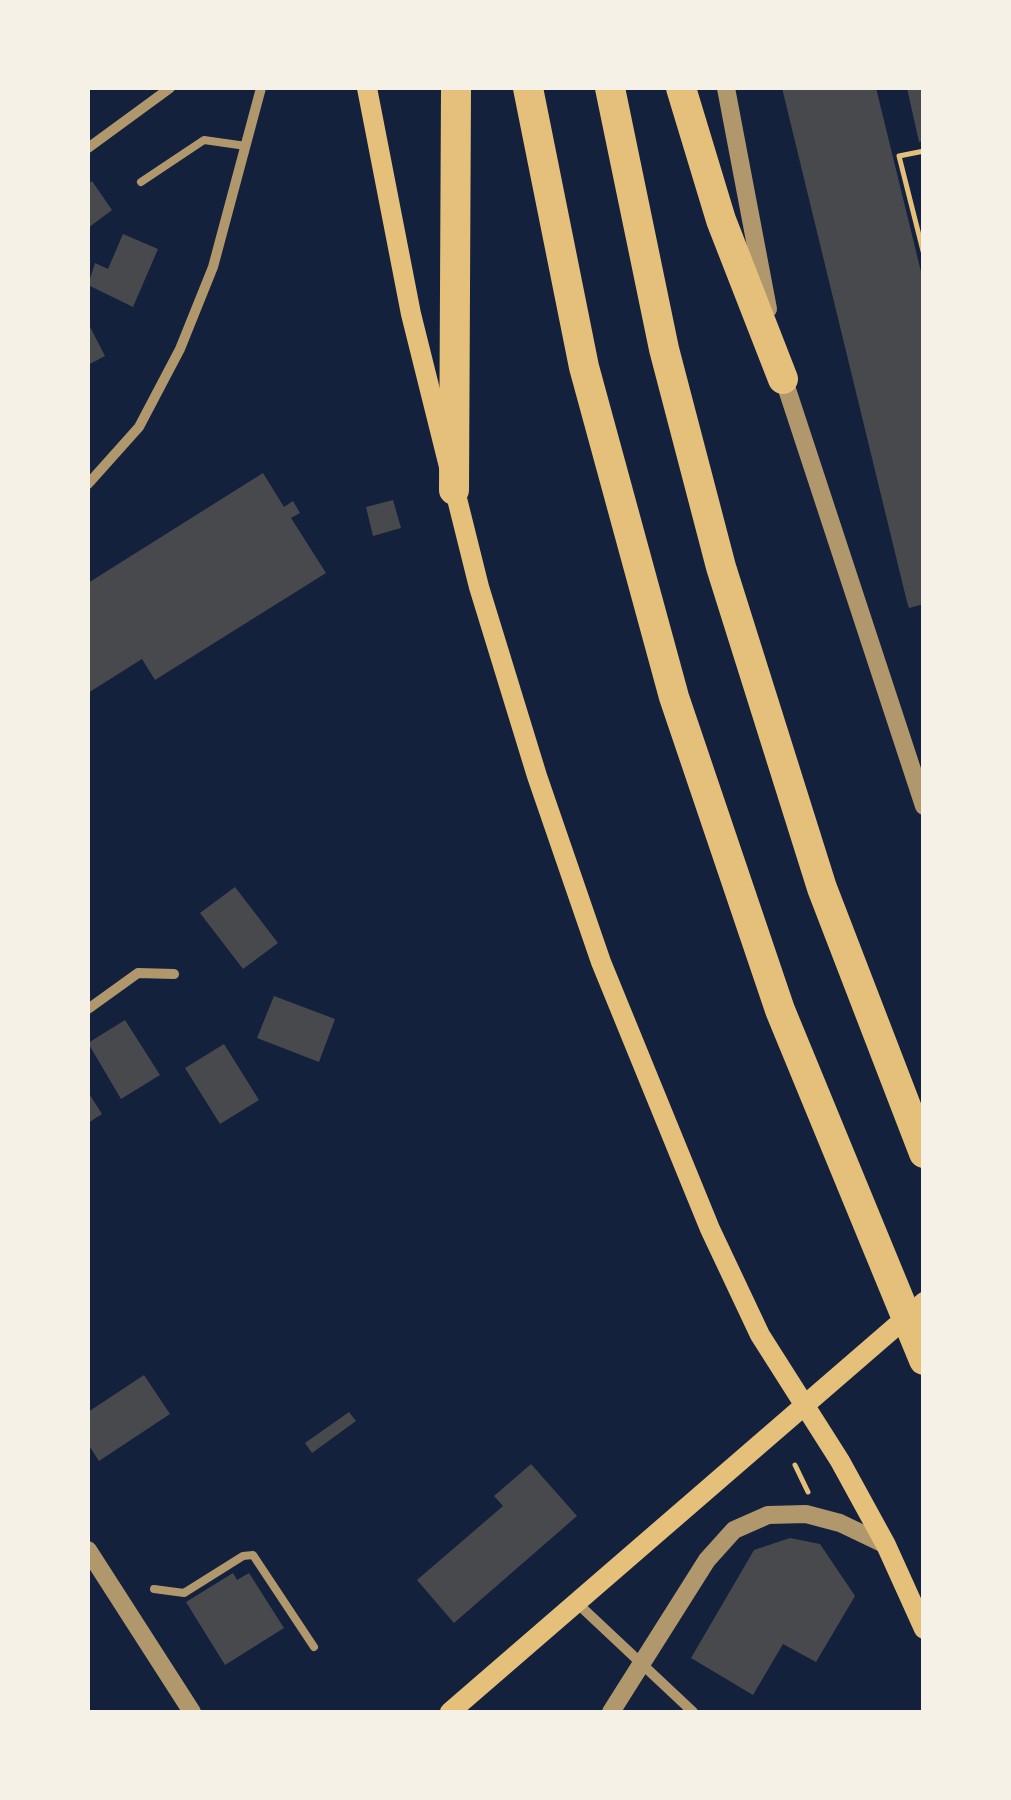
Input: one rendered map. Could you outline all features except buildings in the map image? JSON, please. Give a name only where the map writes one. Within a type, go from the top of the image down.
[{"type":"highway","points":[[454,490],[456,88]]},
{"type":"highway","points":[[528,88],[584,367],[674,696],[748,923],[863,1220],[924,1360]]},
{"type":"highway","points":[[610,88],[664,349],[721,567],[822,888],[924,1153]]},
{"type":"highway","points":[[681,88],[721,220],[784,378]]},
{"type":"main road","points":[[367,88],[404,281],[454,490],[507,680],[601,962],[710,1229],[760,1336],[886,1545],[924,1629]]},
{"type":"main road","points":[[450,1712],[924,1302]]},
{"type":"street","points":[[88,148],[170,88]]},
{"type":"street","points":[[88,484],[138,427],[180,348],[213,268],[260,88]]},
{"type":"street","points":[[726,88],[784,378],[924,806]]},
{"type":"street","points":[[88,1009],[138,973],[174,974]]},
{"type":"street","points":[[612,1712],[645,1666],[707,1560],[734,1530],[751,1520],[783,1512],[806,1514],[840,1523],[886,1545]]},
{"type":"street","points":[[88,1550],[192,1712]]},
{"type":"street","points":[[577,1603],[693,1712]]},
{"type":"lane","points":[[141,182],[204,140],[246,146]]},
{"type":"lane","points":[[154,1588],[184,1593],[243,1556],[254,1555],[314,1647]]},
{"type":"path","points":[[924,150],[899,156],[924,255]]},
{"type":"path","points":[[795,1465],[808,1487],[808,1500]]}]
